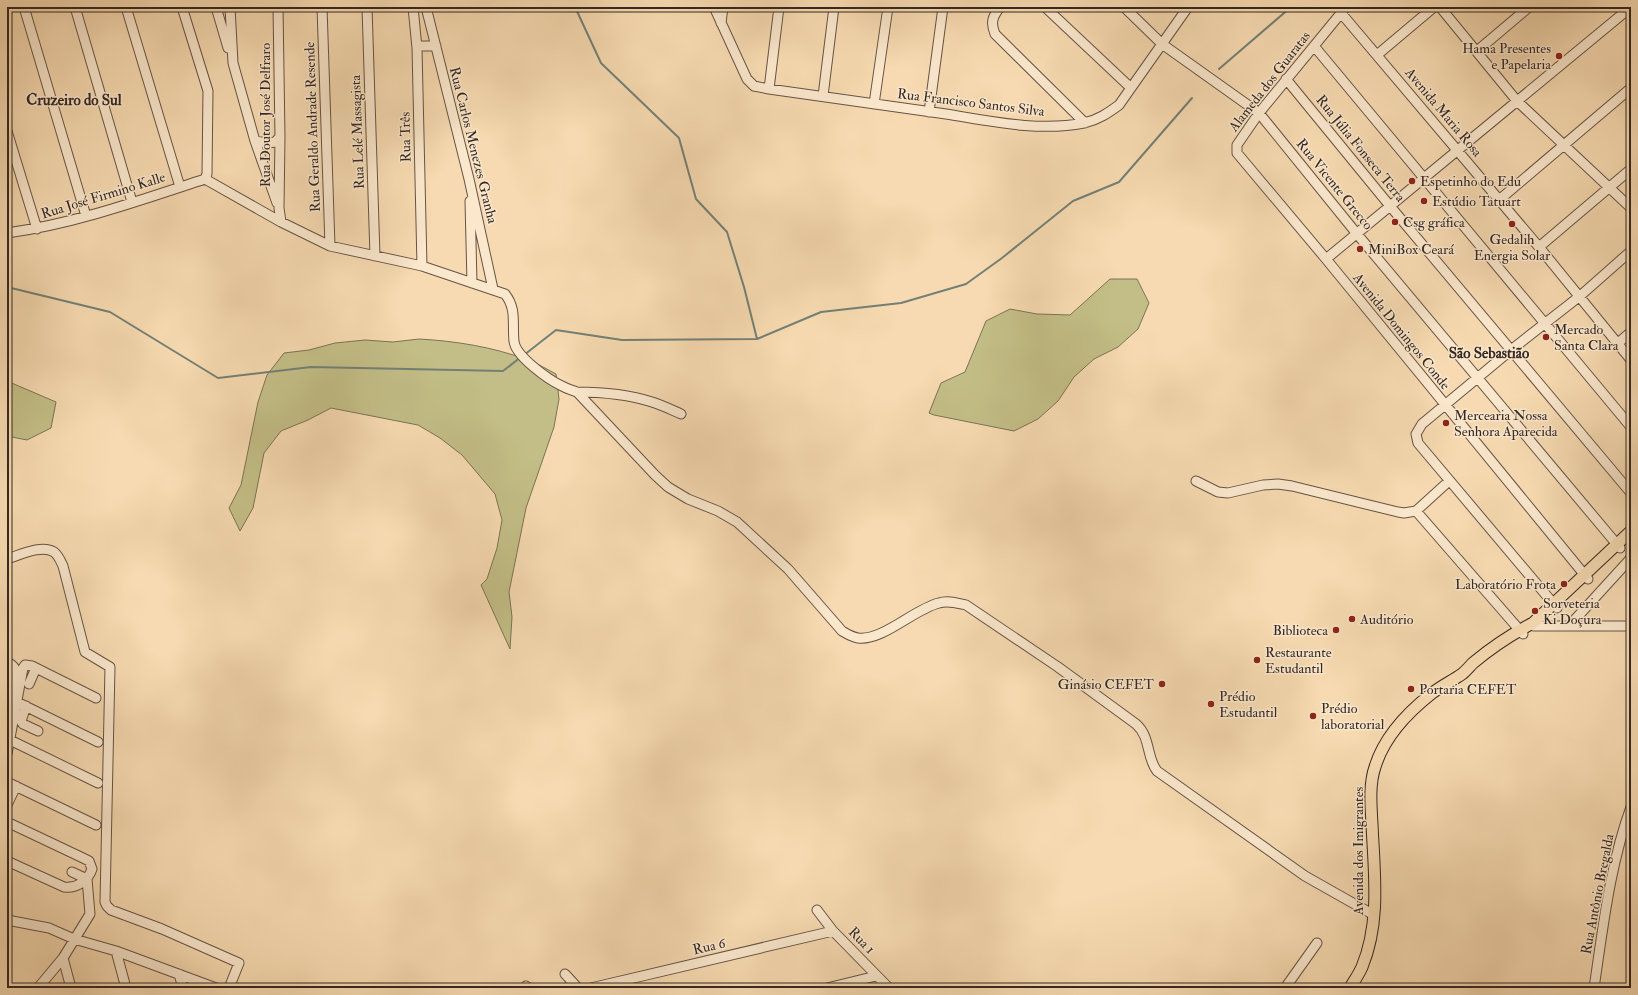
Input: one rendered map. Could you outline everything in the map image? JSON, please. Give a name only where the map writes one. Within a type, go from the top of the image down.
[{"type":"main road","name":"Avenida dos Imigrantes","points":[[1350,988],[1362,969],[1369,949],[1374,915],[1376,892],[1371,808],[1374,767],[1385,745],[1399,723],[1432,694],[1462,674],[1473,663],[1534,624],[1586,577],[1631,531]]},
{"type":"main road","name":"Avenida dos Imigrantes","points":[[1618,546],[1631,538]]},
{"type":"street","points":[[24,7],[86,216]]},
{"type":"street","points":[[75,7],[132,202]]},
{"type":"street","points":[[126,7],[180,187]]},
{"type":"street","points":[[182,7],[208,91],[207,174],[205,179],[281,222],[330,246],[422,266],[505,294],[508,297],[514,318],[514,342],[519,352],[536,368],[562,386],[576,392],[601,392],[629,396],[652,402],[681,414]]},
{"type":"street","points":[[216,7],[255,141],[279,208]]},
{"type":"street","points":[[230,7],[233,63]]},
{"type":"street","name":"Rua Doutor José Delfraro","points":[[278,7],[280,137],[279,208],[281,222]]},
{"type":"street","name":"Rua Geraldo Andrade Resende","points":[[322,7],[330,246]]},
{"type":"street","name":"Rua Lelé Massagista","points":[[367,7],[376,256]]},
{"type":"street","name":"Rua Três","points":[[413,7],[417,48],[422,266]]},
{"type":"street","name":"Rua Carlos Menezes Granha","points":[[426,7],[469,179],[493,289]]},
{"type":"street","points":[[714,7],[721,22]]},
{"type":"street","points":[[721,22],[723,7]]},
{"type":"street","points":[[769,89],[779,7]]},
{"type":"street","points":[[823,96],[834,7]]},
{"type":"street","points":[[874,104],[888,7]]},
{"type":"street","points":[[929,112],[943,7]]},
{"type":"street","points":[[1000,7],[992,20],[992,26],[995,34],[1085,123]]},
{"type":"street","points":[[1045,7],[1131,88]]},
{"type":"street","name":"Rua Vicente Grecco","points":[[1124,7],[1162,44],[1260,113],[1357,234],[1618,546]]},
{"type":"street","name":"Rua Francisco Santos Silva","points":[[721,22],[747,79],[754,86],[999,122],[1040,126],[1085,123],[1105,116],[1119,105],[1188,7]]},
{"type":"street","points":[[1378,55],[1434,7]]},
{"type":"street","points":[[1440,7],[1517,101],[1631,208]]},
{"type":"street","points":[[1477,51],[1529,7]]},
{"type":"street","points":[[1326,259],[1631,7]]},
{"type":"street","name":"Avenida Maria Rosa","points":[[1343,10],[1378,55],[1580,296],[1631,360]]},
{"type":"street","name":"Alameda dos Guaratas","points":[[1239,156],[1236,149],[1237,145],[1286,79],[1343,10]]},
{"type":"street","points":[[417,48],[421,46],[436,46]]},
{"type":"street","points":[[1314,46],[1631,427]]},
{"type":"street","name":"Rua Júlia Fonseca Terra","points":[[1286,79],[1390,206],[1631,493]]},
{"type":"street","points":[[1499,200],[1563,144],[1631,88]]},
{"type":"street","points":[[7,131],[37,229]]},
{"type":"street","points":[[255,141],[268,143],[275,142],[280,137]]},
{"type":"street","name":"Avenida Domingos Conde","points":[[1239,156],[1326,259],[1586,577]]},
{"type":"street","points":[[1539,247],[1631,169]]},
{"type":"street","name":"Rua José Firmino Kalle","points":[[7,233],[37,229],[86,216],[205,179]]},
{"type":"street","points":[[469,179],[472,283]]},
{"type":"street","points":[[1555,606],[1418,443],[1416,434],[1418,429],[1445,406],[1479,379],[1511,350],[1580,296],[1631,251]]},
{"type":"street","points":[[1617,344],[1631,332]]},
{"type":"street","points":[[576,392],[668,487],[688,499],[718,511],[737,522],[788,568],[842,631],[857,638],[865,638],[885,632],[925,608],[940,602],[953,602],[966,605],[1058,668],[1142,729],[1146,736],[1154,767],[1157,771],[1305,876],[1374,915]]},
{"type":"street","points":[[1196,481],[1218,492],[1228,493],[1262,485],[1278,484],[1292,486],[1404,513],[1416,511],[1449,481]]},
{"type":"street","points":[[1416,511],[1521,632]]},
{"type":"street","points":[[7,558],[40,549],[54,552],[63,566],[86,652],[110,667],[105,902],[107,906],[111,910],[162,929],[239,963],[229,988]]},
{"type":"street","points":[[1569,626],[1631,558]]},
{"type":"street","points":[[1534,624],[1569,626],[1631,626]]},
{"type":"street","points":[[7,662],[13,665],[16,674],[7,710]]},
{"type":"street","points":[[7,754],[23,668],[25,665],[28,664],[96,698]]},
{"type":"street","points":[[29,684],[36,668]]},
{"type":"street","points":[[17,702],[98,742]]},
{"type":"street","points":[[26,706],[21,721],[23,724],[38,731]]},
{"type":"street","points":[[10,740],[98,782]]},
{"type":"street","points":[[7,805],[11,784],[96,825]]},
{"type":"street","name":"Rua Antônio Bregalda","points":[[1594,988],[1612,876],[1622,834],[1631,807]]},
{"type":"street","points":[[7,822],[89,861],[92,869],[87,879],[71,888],[64,887],[7,861]]},
{"type":"street","points":[[72,872],[87,879]]},
{"type":"street","points":[[38,988],[63,958],[90,914],[87,879]]},
{"type":"street","name":"Rua 1","points":[[817,910],[833,931],[889,988]]},
{"type":"street","points":[[7,920],[49,928],[74,939],[116,952],[216,988]]},
{"type":"street","name":"Rua 6","points":[[591,988],[833,931]]},
{"type":"street","points":[[1285,988],[1317,943]]},
{"type":"street","points":[[116,952],[126,988]]},
{"type":"street","points":[[63,958],[71,988]]},
{"type":"street","points":[[179,974],[183,988]]},
{"type":"street","points":[[565,974],[578,988]]},
{"type":"street","points":[[827,988],[876,976]]},
{"type":"shaded area","points":[[1110,279],[1137,279],[1149,303],[1138,329],[1118,347],[1094,359],[1074,377],[1058,401],[1038,419],[1014,431],[929,413],[941,383],[965,372],[986,321],[1010,309],[1037,314],[1070,315]]},
{"type":"shaded area","points":[[419,339],[447,341],[488,348],[515,355],[556,374],[559,399],[554,427],[526,508],[509,592],[512,617],[510,649],[481,585],[487,579],[497,548],[502,520],[495,494],[462,455],[440,438],[418,425],[331,408],[308,420],[281,431],[264,453],[253,508],[240,531],[229,508],[241,485],[258,402],[267,375],[284,353],[309,350],[335,343],[365,340],[393,342]]},
{"type":"shaded area","points":[[7,381],[56,402],[51,428],[27,440],[7,436]]},
{"type":"waterway","points":[[575,7],[601,63],[679,138],[696,199],[727,232],[744,287],[757,339]]},
{"type":"waterway","points":[[1219,69],[1291,7]]},
{"type":"waterway","points":[[524,355],[556,330],[622,340],[757,339],[821,312],[901,303],[966,284],[1002,258],[1073,201],[1119,182],[1192,98]]},
{"type":"waterway","points":[[7,287],[110,312],[218,378],[311,367],[503,371],[521,357]]},
{"type":"place","name":"Hama Presentes e Papelaria","points":[[1559,56]]},
{"type":"place","name":"Espetinho do Edu","points":[[1412,181]]},
{"type":"place","name":"Estúdio Tatuart","points":[[1424,201]]},
{"type":"place","name":"Csg gráfica","points":[[1395,222]]},
{"type":"place","name":"Gedalih Energia Solar","points":[[1512,224]]},
{"type":"place","name":"MiniBox Ceará","points":[[1360,249]]},
{"type":"place","name":"Mercado Santa Clara","points":[[1546,337]]},
{"type":"place","name":"Mercearia Nossa Senhora Aparecida","points":[[1446,423]]},
{"type":"place","name":"Laboratório Frota","points":[[1564,584]]},
{"type":"place","name":"Sorveteria Ki Doçura","points":[[1535,611]]},
{"type":"place","name":"Auditório","points":[[1352,619]]},
{"type":"place","name":"Biblioteca","points":[[1336,630]]},
{"type":"place","name":"Restaurante Estudantil","points":[[1257,660]]},
{"type":"place","name":"Ginásio CEFET","points":[[1162,684]]},
{"type":"place","name":"Portaria CEFET","points":[[1411,689]]},
{"type":"place","name":"Prédio Estudantil","points":[[1211,704]]},
{"type":"place","name":"Prédio laboratorial","points":[[1313,716]]},
{"type":"district","name":"Cruzeiro do Sul","points":[[74,100]]},
{"type":"district","name":"São Sebastião","points":[[1489,353]]}]
